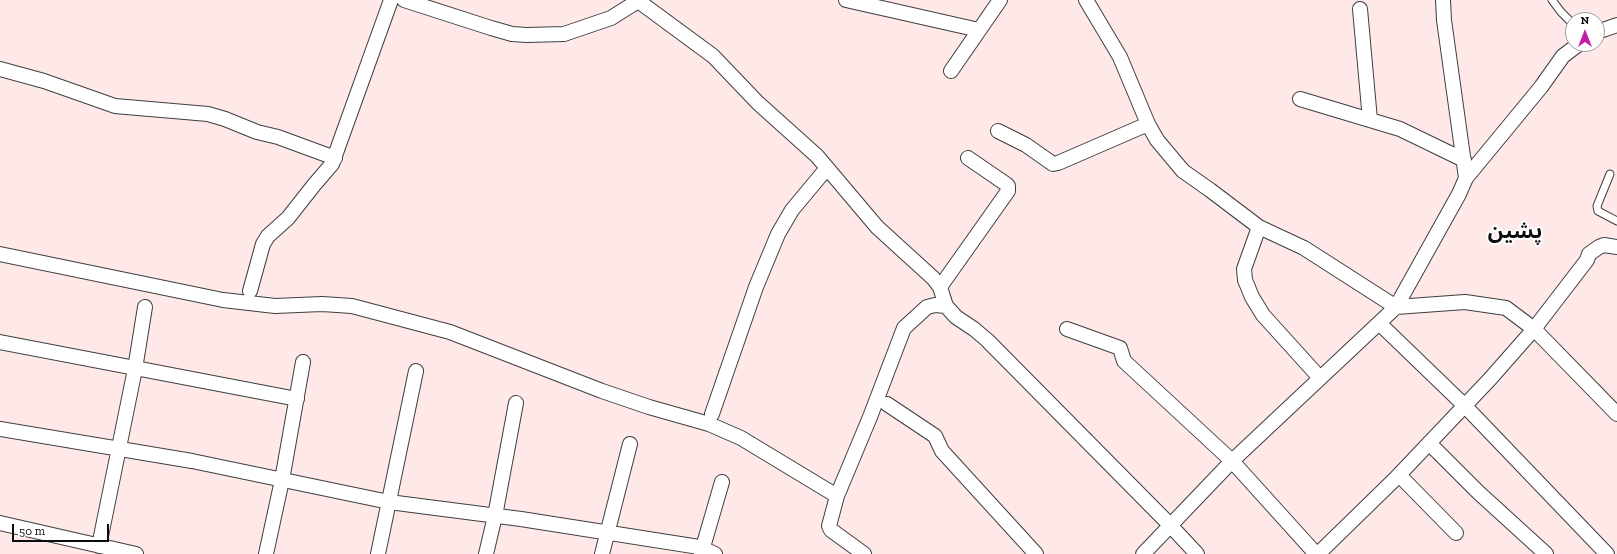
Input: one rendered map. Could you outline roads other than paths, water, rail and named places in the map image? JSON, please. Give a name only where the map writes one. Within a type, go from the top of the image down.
[{"type":"street","points":[[250,291],[263,244],[268,236],[288,218],[332,164],[335,158],[391,0]]},
{"type":"street","points":[[404,0],[512,34],[527,35],[564,34],[610,18],[638,1],[713,56],[758,103],[817,156],[877,227],[933,278],[940,287],[946,306],[956,317],[987,340],[1197,554]]},
{"type":"street","points":[[846,0],[979,30]]},
{"type":"street","points":[[950,71],[1000,0]]},
{"type":"street","points":[[1086,0],[1120,57],[1148,124],[1157,140],[1183,171],[1259,228],[1304,248],[1396,308],[1465,302],[1506,308],[1534,329],[1617,414]]},
{"type":"street","points":[[1443,0],[1444,20],[1466,178]]},
{"type":"street","points":[[1360,9],[1370,120]]},
{"type":"street","points":[[1605,29],[1617,25]]},
{"type":"street","points":[[1143,554],[1232,461],[1396,308],[1459,194],[1466,178],[1541,87],[1563,56],[1568,52]]},
{"type":"street","points":[[0,69],[44,81],[114,106],[208,114],[335,158]]},
{"type":"street","points":[[1300,99],[1400,129],[1464,160]]},
{"type":"street","points":[[998,131],[1026,145],[1053,164],[1148,124]]},
{"type":"street","points":[[940,287],[1008,191],[1008,186],[1006,184],[968,158]]},
{"type":"street","points":[[712,414],[756,287],[778,234],[792,210],[827,168]]},
{"type":"street","points":[[1259,228],[1244,269],[1245,280],[1252,297],[1263,315],[1320,378]]},
{"type":"street","points":[[1067,329],[1120,348],[1124,360],[1232,461],[1317,554],[1399,475],[1534,329],[1587,260],[1589,254],[1604,245],[1617,246]]},
{"type":"street","points":[[0,254],[223,300],[275,306],[352,306],[450,332],[602,391],[649,407],[709,424],[741,438],[837,496]]},
{"type":"street","points":[[864,554],[831,530],[829,526],[837,496],[870,417],[904,328],[927,307],[934,305],[946,306]]},
{"type":"street","points":[[99,546],[146,307]]},
{"type":"street","points":[[1379,323],[1464,405],[1607,554]]},
{"type":"street","points":[[0,342],[297,399]]},
{"type":"street","points":[[266,554],[282,480],[303,362]]},
{"type":"street","points":[[378,554],[416,371]]},
{"type":"street","points":[[486,554],[495,516],[516,403]]},
{"type":"street","points":[[887,404],[935,436],[942,451],[1036,554]]},
{"type":"street","points":[[0,429],[192,461],[389,502],[607,532],[715,554]]},
{"type":"street","points":[[1429,443],[1478,492],[1546,554]]},
{"type":"street","points":[[602,554],[630,444]]},
{"type":"street","points":[[1399,475],[1456,533]]},
{"type":"street","points":[[701,551],[722,482]]},
{"type":"street","points":[[0,523],[136,554]]},
{"type":"street","points":[[1613,554],[1617,549]]},
{"type":"lane","points":[[1552,0],[1565,16]]},
{"type":"lane","points":[[1610,174],[1597,206],[1598,211],[1617,221]]},
{"type":"district","name":"پشین","points":[[1515,232]]}]
